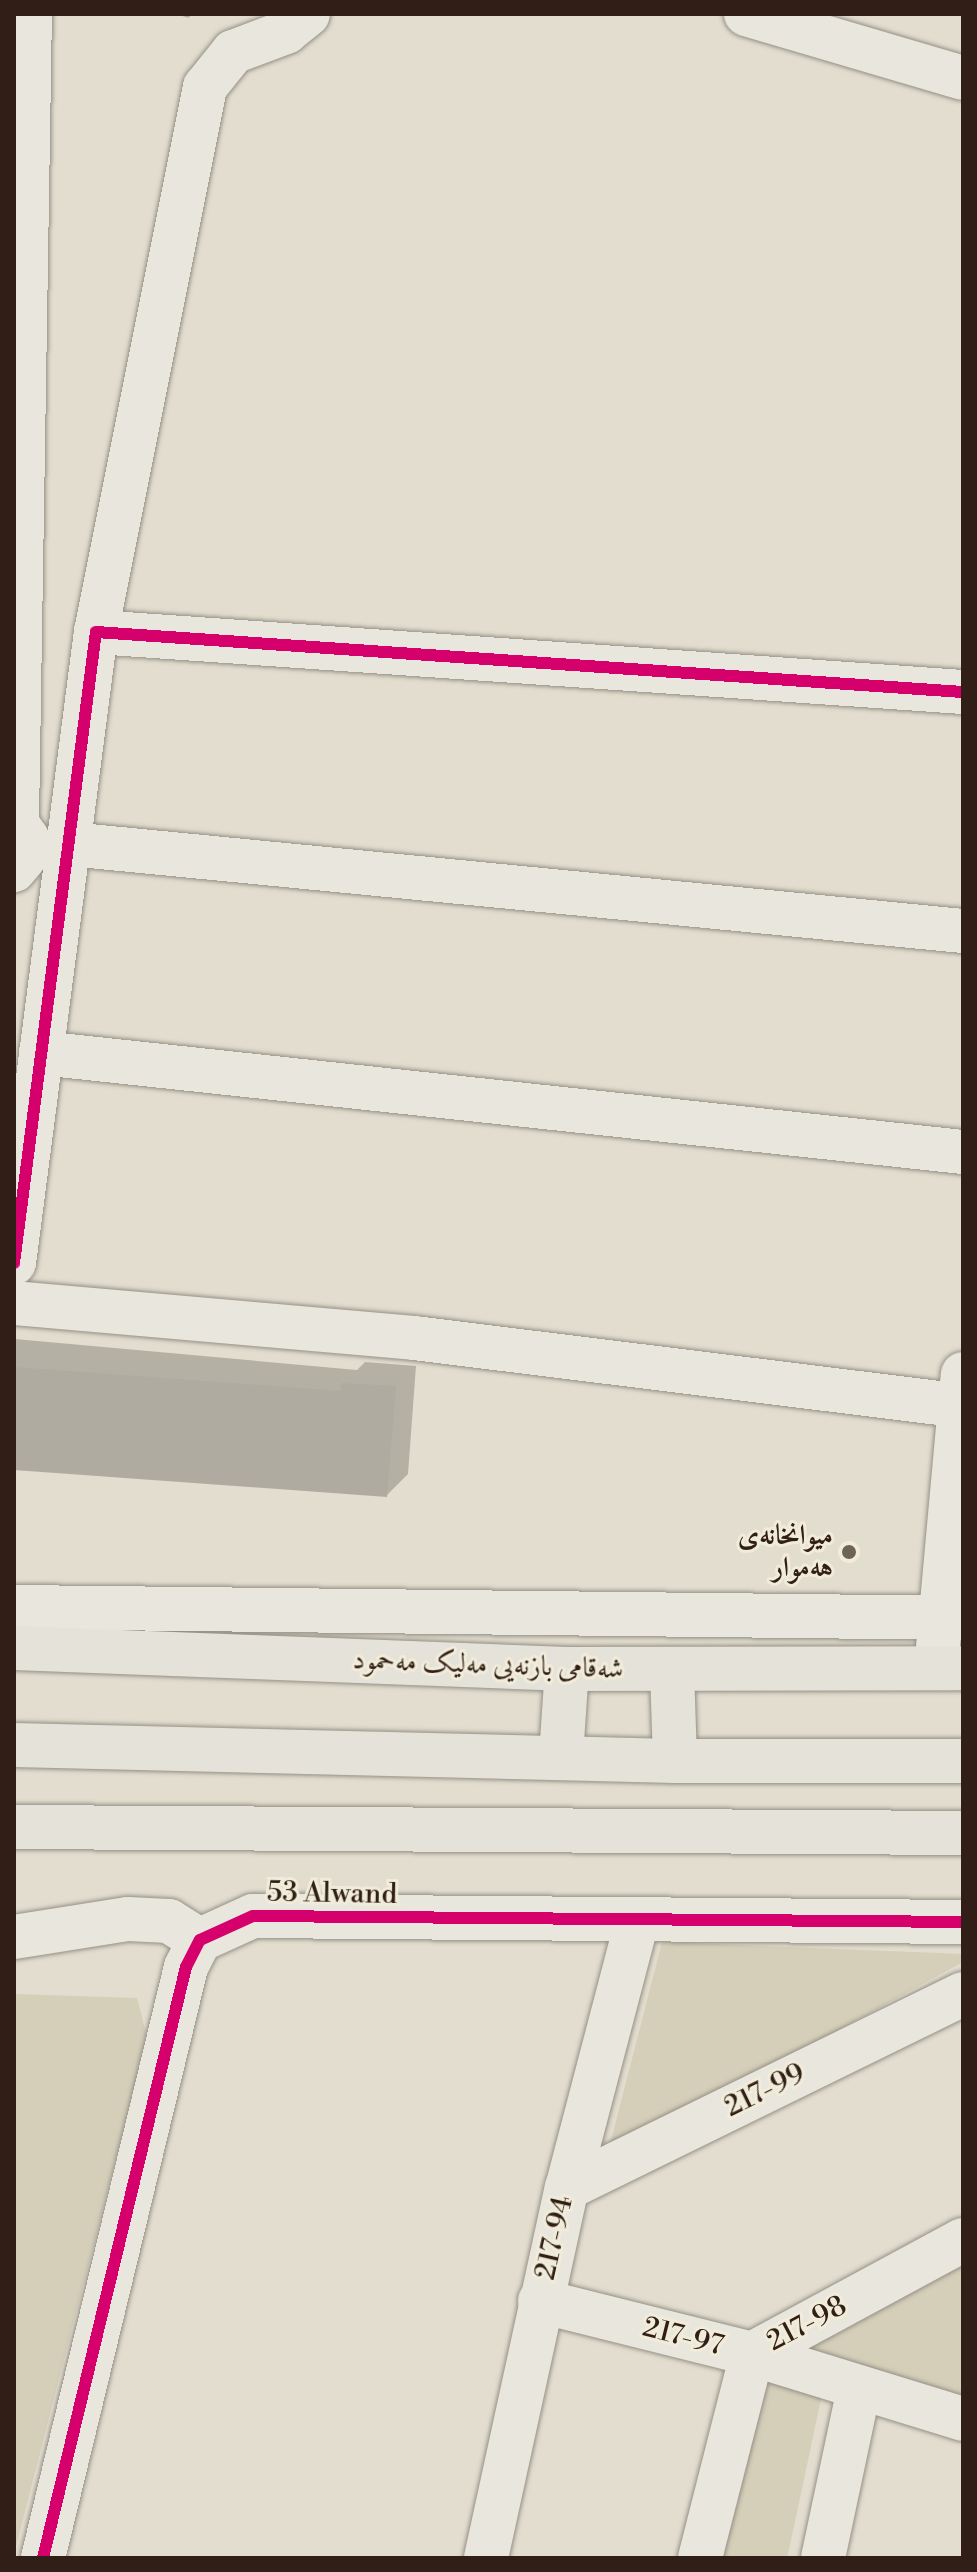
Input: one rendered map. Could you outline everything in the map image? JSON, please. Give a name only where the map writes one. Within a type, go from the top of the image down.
[{"type":"main road","name":"شەقامی بازنەیی مەلیک مەحمود","points":[[14,1648],[567,1669],[949,1668]]},
{"type":"main road","points":[[561,1756],[567,1669]]},
{"type":"main road","points":[[672,1670],[675,1761]]},
{"type":"main road","points":[[14,1745],[675,1761],[963,1761]]},
{"type":"main road","points":[[14,1827],[963,1833]]},
{"type":"street","points":[[14,870],[24,858],[27,838],[15,820],[30,14]]},
{"type":"street","points":[[14,1263],[96,632],[205,87],[233,52],[286,32],[308,14]]},
{"type":"street","points":[[746,14],[963,78]]},
{"type":"street","points":[[96,632],[963,692]]},
{"type":"street","points":[[69,844],[963,931]]},
{"type":"street","points":[[41,1053],[963,1152]]},
{"type":"street","points":[[14,1303],[414,1338],[962,1395],[949,1668]]},
{"type":"street","points":[[14,1607],[952,1618]]},
{"type":"street","name":"53 Alwand","points":[[200,1940],[253,1916],[637,1922],[963,1922]]},
{"type":"street","points":[[14,1937],[128,1919],[169,1921],[200,1940],[186,1967],[43,2558]]},
{"type":"street","name":"217-94","points":[[486,2558],[540,2301],[637,1922]]},
{"type":"street","name":"217-99","points":[[567,2188],[963,1994]]},
{"type":"street","name":"217-98","points":[[700,2558],[752,2354],[963,2240]]},
{"type":"street","name":"217-97","points":[[540,2301],[752,2354],[963,2419]]},
{"type":"street","points":[[823,2558],[859,2389]]},
{"type":"shaded area","points":[[662,1942],[963,1954],[963,1962],[607,2156]]},
{"type":"shaded area","points":[[14,1994],[137,1998],[147,2037],[14,2554]]},
{"type":"shaded area","points":[[963,2254],[963,2409],[782,2351]]},
{"type":"shaded area","points":[[754,2368],[824,2383],[787,2558],[714,2558]]},
{"type":"building","points":[[14,1367],[341,1391],[341,1383],[396,1386],[387,1497],[14,1470]]},
{"type":"cycle path","points":[[14,1263],[96,632],[963,692]]},
{"type":"cycle path","points":[[43,2558],[186,1967],[200,1940],[253,1916],[963,1922]]},
{"type":"place","name":"میوانخانەی هەموار","points":[[849,1552]]}]
